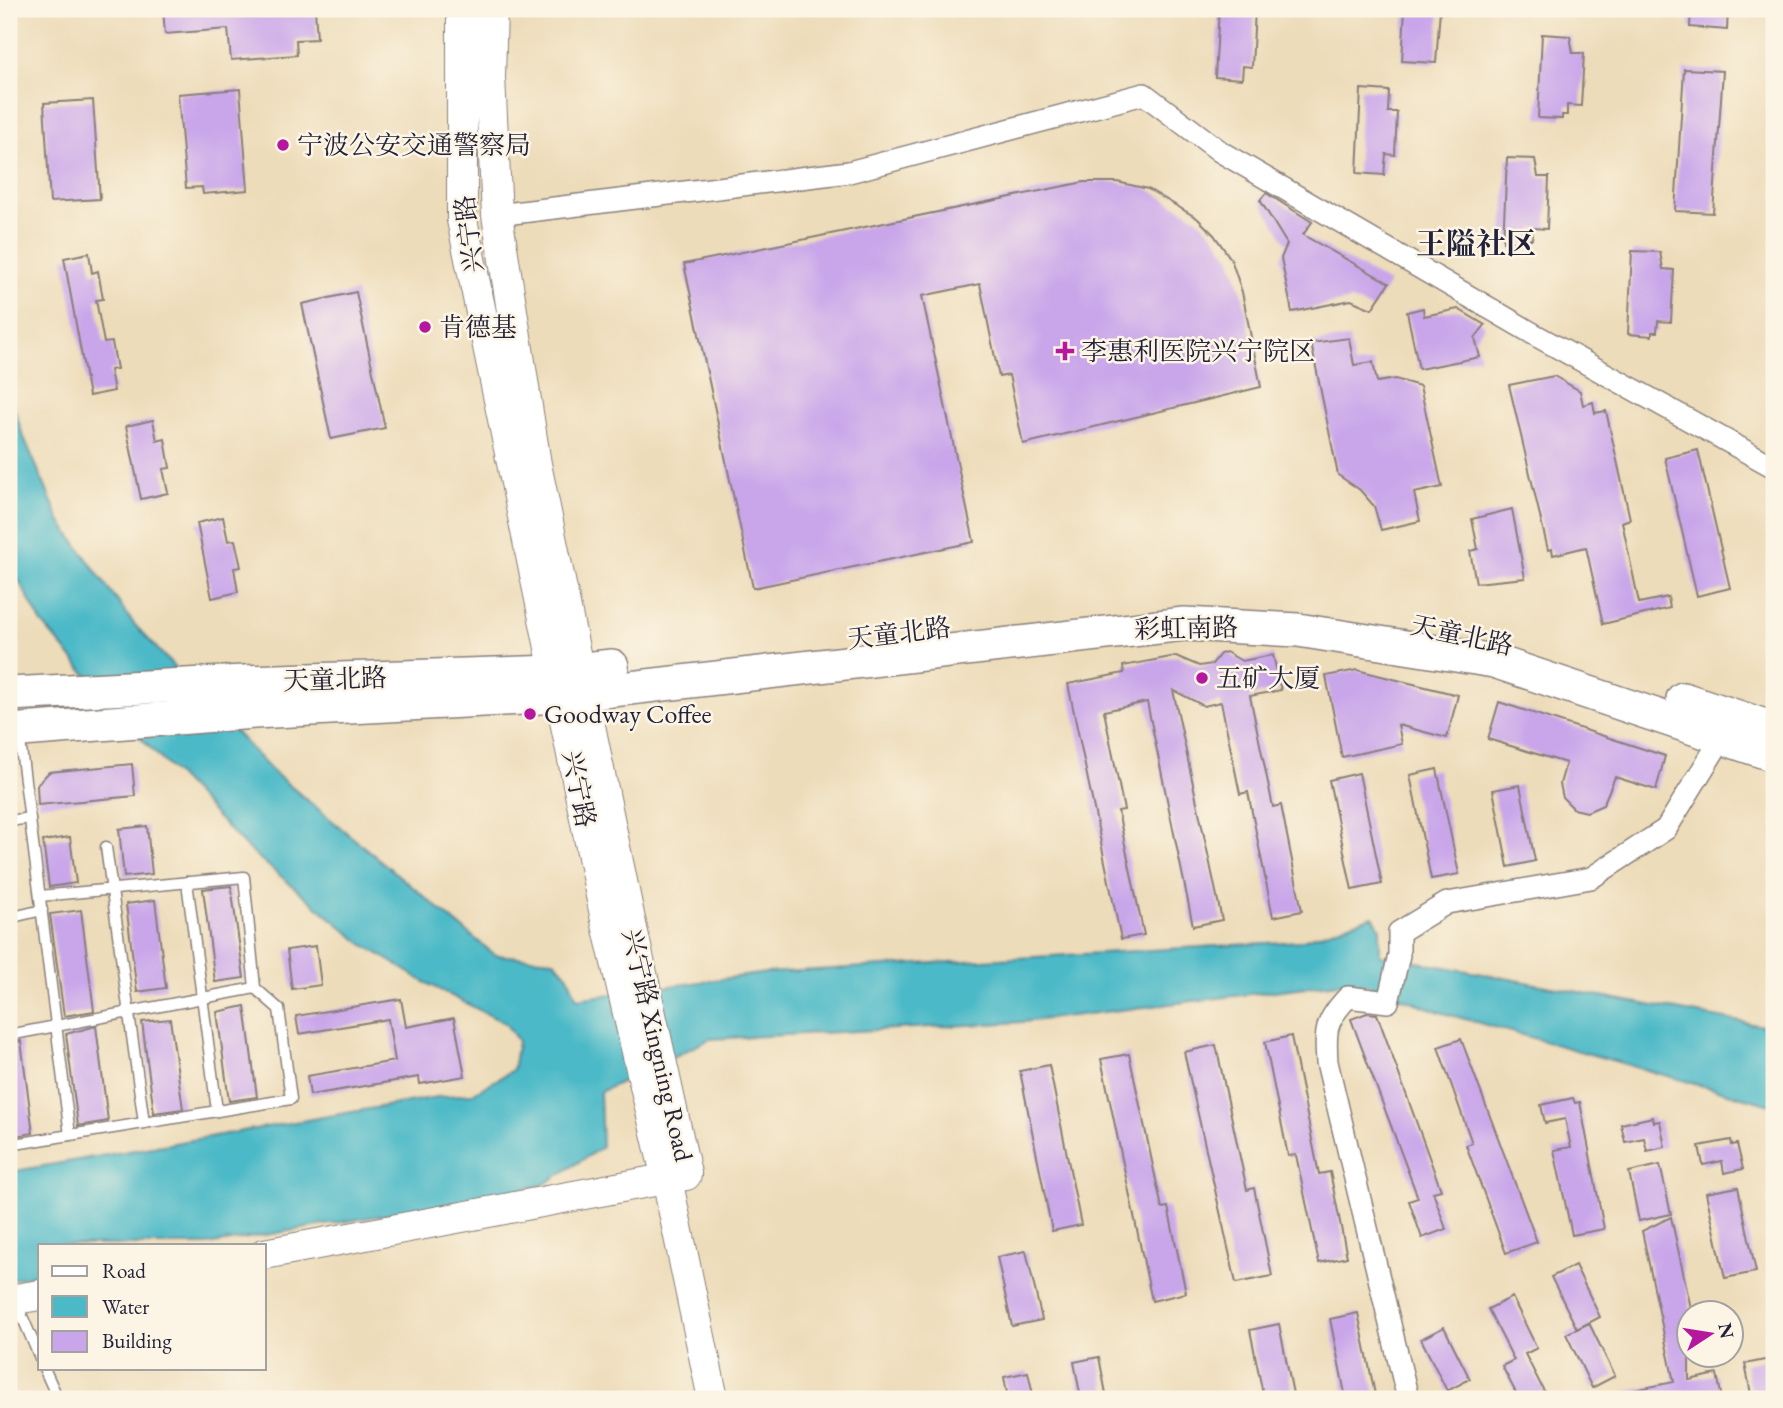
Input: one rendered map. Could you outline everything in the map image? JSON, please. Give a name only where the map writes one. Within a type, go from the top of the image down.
[{"type":"main road","name":"兴宁路","points":[[462,9],[462,220],[570,683],[617,918]]},
{"type":"main road","name":"兴宁路","points":[[492,9],[490,77],[497,215],[570,683]]},
{"type":"main road","name":"天童北路","points":[[14,731],[570,683],[1090,610],[1180,605],[1302,608],[1464,632],[1513,644],[1774,729]]},
{"type":"main road","name":"彩虹南路","points":[[570,683],[1184,624],[1298,629],[1494,661],[1774,755]]},
{"type":"main road","name":"天童北路","points":[[9,694],[215,683],[570,683]]},
{"type":"main road","name":"兴宁路 Xingning Road","points":[[617,918],[677,1177]]},
{"type":"main road","points":[[266,1254],[677,1177]]},
{"type":"main road","points":[[677,1177],[713,1399]]},
{"type":"main road","points":[[677,1177],[733,1399]]},
{"type":"street","points":[[497,215],[849,172],[1144,94],[1221,152],[1536,336],[1774,467]]},
{"type":"street","points":[[1408,1399],[1327,1062],[1325,1035],[1331,1015],[1348,997],[1388,1002],[1399,955],[1399,932],[1447,903],[1591,878],[1666,829],[1723,736]]},
{"type":"lane","points":[[14,731],[30,818],[70,1135]]},
{"type":"lane","points":[[9,821],[30,818]]},
{"type":"lane","points":[[106,847],[144,1123]]},
{"type":"lane","points":[[9,1145],[291,1099],[279,1009],[256,988],[244,877],[40,896]]},
{"type":"lane","points":[[187,883],[217,1111]]},
{"type":"lane","points":[[9,918],[42,910]]},
{"type":"lane","points":[[9,1035],[256,988]]},
{"type":"lane","points":[[18,1299],[38,1353]]},
{"type":"lane","points":[[45,1370],[58,1399]]},
{"type":"water","points":[[9,391],[22,433],[60,521],[134,624],[272,771],[495,955],[554,960],[568,976],[577,999],[766,973],[1300,941],[1373,916],[1380,928],[1380,955],[1774,1028],[1774,1106],[1440,1012],[1365,984],[1347,982],[1023,1022],[710,1039],[600,1092],[602,1147],[543,1185],[460,1202],[213,1244],[38,1244],[38,1274],[9,1280],[9,1172],[437,1097],[472,1094],[513,1070],[518,1041],[505,1023],[426,983],[361,943],[247,848],[137,734],[41,622],[9,562]]},
{"type":"building","points":[[163,9],[315,9],[317,39],[296,40],[297,55],[231,60],[228,29],[165,34]]},
{"type":"building","points":[[1219,9],[1255,9],[1252,67],[1243,66],[1242,79],[1215,77]]},
{"type":"building","points":[[1405,9],[1440,9],[1436,63],[1402,61]]},
{"type":"building","points":[[1691,9],[1728,9],[1727,30],[1690,27]]},
{"type":"building","points":[[1542,34],[1570,36],[1573,53],[1584,53],[1581,106],[1567,105],[1567,115],[1562,115],[1562,119],[1538,118]]},
{"type":"building","points":[[1684,69],[1723,71],[1713,213],[1675,211]]},
{"type":"building","points":[[240,89],[248,190],[203,194],[202,187],[186,188],[178,94]]},
{"type":"building","points":[[1361,89],[1389,91],[1388,112],[1397,112],[1395,155],[1386,154],[1384,175],[1357,173]]},
{"type":"building","points":[[93,100],[100,199],[50,202],[44,103]]},
{"type":"building","points":[[1507,158],[1535,159],[1538,177],[1549,177],[1547,229],[1533,228],[1532,239],[1528,239],[1527,243],[1503,242]]},
{"type":"building","points":[[1084,182],[1117,182],[1148,189],[1197,218],[1214,235],[1231,259],[1242,292],[1261,387],[1023,444],[1009,375],[999,377],[980,284],[922,296],[974,542],[753,588],[684,264]]},
{"type":"building","points":[[1266,193],[1312,222],[1303,235],[1389,283],[1372,309],[1351,300],[1292,312],[1281,258],[1287,244],[1260,200]]},
{"type":"building","points":[[1632,251],[1660,252],[1663,269],[1674,270],[1671,322],[1658,321],[1657,332],[1652,332],[1652,336],[1628,334]]},
{"type":"building","points":[[89,253],[92,273],[98,271],[103,299],[96,300],[104,343],[112,342],[117,369],[110,370],[114,391],[89,396],[64,258]]},
{"type":"building","points":[[356,292],[385,428],[331,439],[302,304]]},
{"type":"building","points":[[1423,308],[1424,316],[1458,309],[1485,325],[1475,338],[1480,357],[1419,369],[1407,312]]},
{"type":"building","points":[[1349,338],[1354,365],[1373,362],[1377,382],[1395,379],[1420,386],[1442,487],[1414,493],[1420,521],[1381,530],[1374,506],[1360,490],[1338,475],[1311,343]]},
{"type":"building","points":[[1554,376],[1580,391],[1583,405],[1593,402],[1595,413],[1606,411],[1630,519],[1622,522],[1639,603],[1668,597],[1670,608],[1603,624],[1586,547],[1553,555],[1552,549],[1548,550],[1509,385]]},
{"type":"building","points":[[153,420],[157,441],[165,439],[170,468],[163,469],[168,493],[141,499],[126,426]]},
{"type":"building","points":[[1698,450],[1730,588],[1697,596],[1665,458]]},
{"type":"building","points":[[1512,509],[1525,578],[1476,583],[1470,551],[1478,549],[1472,519]]},
{"type":"building","points":[[223,517],[228,541],[235,540],[241,567],[234,568],[238,592],[212,598],[197,523]]},
{"type":"building","points":[[1226,652],[1242,661],[1273,655],[1281,690],[1250,696],[1273,807],[1281,805],[1302,911],[1273,917],[1248,792],[1240,794],[1221,702],[1204,706],[1173,690],[1222,920],[1193,926],[1147,702],[1104,711],[1124,810],[1118,811],[1144,935],[1121,939],[1068,684],[1124,673],[1123,666],[1176,656],[1199,666],[1212,664],[1220,654]]},
{"type":"building","points":[[1357,670],[1458,695],[1447,738],[1398,725],[1402,744],[1342,757],[1326,676]]},
{"type":"building","points":[[1499,702],[1665,756],[1656,790],[1615,777],[1603,805],[1587,812],[1574,809],[1563,798],[1560,784],[1566,763],[1488,739]]},
{"type":"building","points":[[132,764],[135,796],[38,805],[37,785],[49,772]]},
{"type":"building","points":[[1437,769],[1459,874],[1431,879],[1410,775]]},
{"type":"building","points":[[1359,773],[1382,884],[1352,890],[1329,780]]},
{"type":"building","points":[[1520,785],[1535,861],[1508,867],[1493,790]]},
{"type":"building","points":[[147,826],[152,874],[124,877],[119,829]]},
{"type":"building","points":[[70,837],[76,883],[49,887],[43,841]]},
{"type":"building","points":[[231,886],[244,978],[215,982],[203,889]]},
{"type":"building","points":[[155,900],[166,988],[137,992],[126,904]]},
{"type":"building","points":[[81,910],[94,1011],[64,1016],[50,914]]},
{"type":"building","points":[[316,946],[321,985],[292,989],[287,950]]},
{"type":"building","points":[[401,999],[406,1027],[454,1018],[465,1076],[420,1084],[419,1077],[310,1095],[307,1076],[395,1061],[388,1019],[299,1034],[296,1016]]},
{"type":"building","points":[[245,1006],[257,1097],[229,1101],[217,1012]]},
{"type":"building","points":[[1367,1013],[1377,1014],[1441,1190],[1433,1192],[1446,1229],[1422,1238],[1409,1201],[1418,1198],[1351,1019]]},
{"type":"building","points":[[170,1019],[183,1109],[154,1113],[142,1022]]},
{"type":"building","points":[[96,1026],[108,1121],[78,1126],[66,1034]]},
{"type":"building","points":[[1291,1036],[1319,1174],[1330,1172],[1347,1257],[1319,1263],[1296,1155],[1288,1156],[1265,1042]]},
{"type":"building","points":[[1461,1039],[1537,1242],[1506,1253],[1466,1145],[1472,1143],[1438,1047]]},
{"type":"building","points":[[21,1041],[33,1133],[9,1137],[9,1043]]},
{"type":"building","points":[[1216,1045],[1247,1190],[1254,1188],[1272,1276],[1236,1283],[1184,1052]]},
{"type":"building","points":[[1129,1054],[1162,1208],[1168,1207],[1186,1293],[1152,1301],[1101,1059]]},
{"type":"building","points":[[1049,1065],[1081,1225],[1052,1231],[1020,1071]]},
{"type":"building","points":[[1573,1098],[1575,1103],[1580,1102],[1604,1229],[1572,1235],[1554,1150],[1571,1147],[1565,1119],[1545,1123],[1541,1105]]},
{"type":"building","points":[[1653,1117],[1654,1122],[1660,1121],[1665,1147],[1647,1151],[1644,1138],[1625,1142],[1621,1124]]},
{"type":"building","points":[[1731,1140],[1732,1145],[1737,1144],[1743,1169],[1724,1173],[1722,1161],[1703,1165],[1699,1146]]},
{"type":"building","points":[[1660,1165],[1671,1214],[1639,1221],[1629,1172]]},
{"type":"building","points":[[1738,1187],[1756,1272],[1725,1278],[1706,1193]]},
{"type":"building","points":[[1671,1217],[1689,1300],[1674,1300],[1674,1370],[1689,1370],[1689,1380],[1717,1374],[1722,1399],[1625,1399],[1624,1392],[1674,1382],[1642,1231]]},
{"type":"building","points":[[1026,1251],[1042,1320],[1012,1326],[997,1257]]},
{"type":"building","points":[[1575,1265],[1600,1317],[1577,1329],[1551,1277]]},
{"type":"building","points":[[1512,1297],[1537,1348],[1525,1354],[1548,1399],[1519,1399],[1502,1366],[1514,1360],[1488,1309]]},
{"type":"building","points":[[1358,1313],[1376,1399],[1346,1399],[1330,1319]]},
{"type":"building","points":[[1589,1323],[1615,1376],[1592,1388],[1566,1334]]},
{"type":"building","points":[[1279,1324],[1294,1399],[1264,1399],[1250,1330]]},
{"type":"building","points":[[1444,1327],[1470,1379],[1447,1391],[1421,1339]]},
{"type":"building","points":[[1099,1357],[1107,1399],[1081,1399],[1074,1362]]},
{"type":"building","points":[[1770,1359],[1774,1399],[1752,1399],[1745,1364]]},
{"type":"building","points":[[1028,1372],[1034,1399],[1008,1399],[1004,1377]]},
{"type":"place","name":"宁波公安交通警察局","points":[[283,145]]},
{"type":"place","name":"肯德基","points":[[425,327]]},
{"type":"place","name":"李惠利医院兴宁院区","points":[[1065,351]]},
{"type":"place","name":"五矿大厦","points":[[1202,678]]},
{"type":"place","name":"Goodway Coffee","points":[[530,714]]},
{"type":"district","name":"王隘社区","points":[[1476,244]]}]
